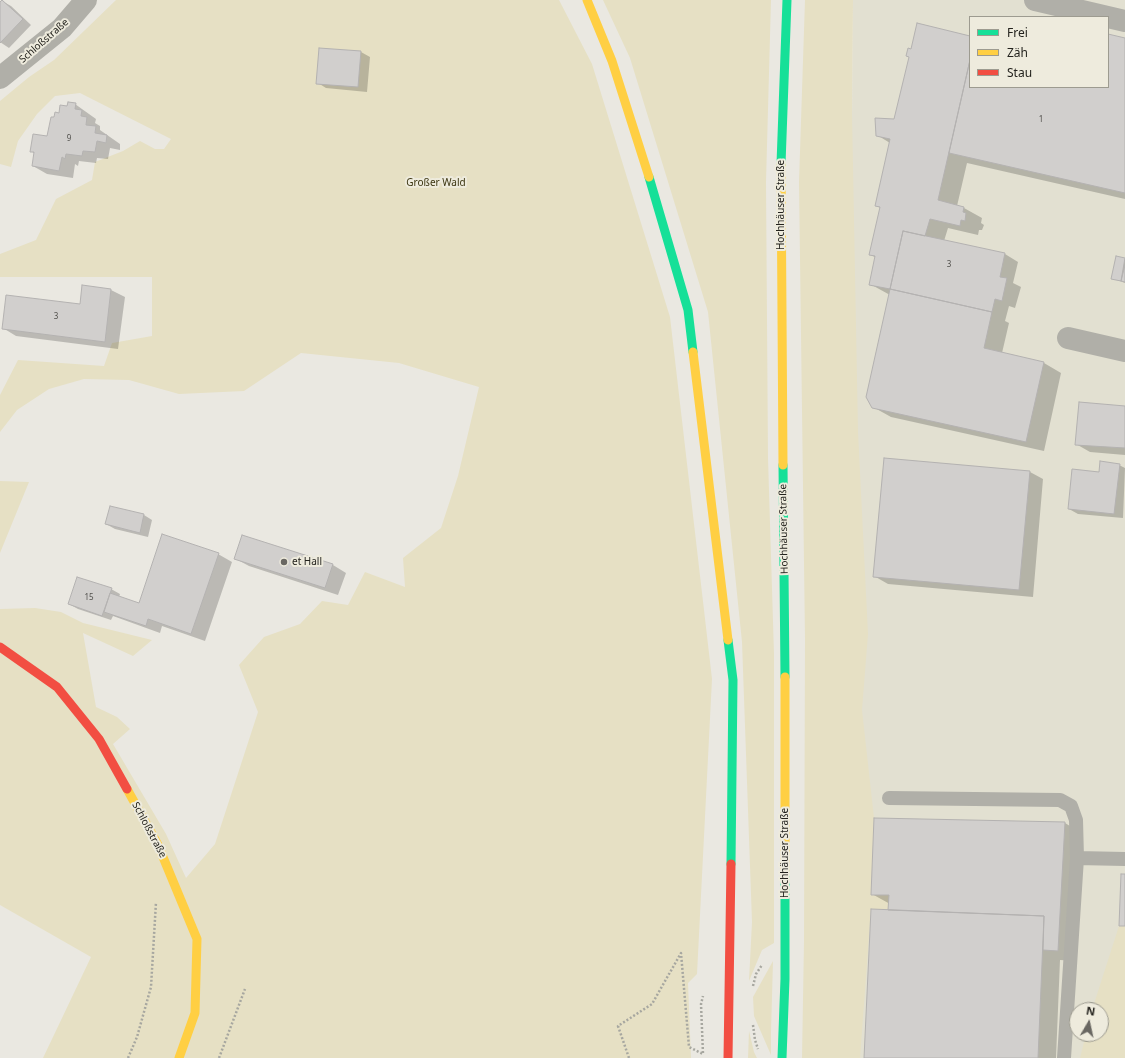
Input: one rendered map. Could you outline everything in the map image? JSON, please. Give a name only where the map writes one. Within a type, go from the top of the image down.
[{"type":"main road","points":[[587,0],[612,61],[654,192],[688,310],[733,680],[728,1058]]},
{"type":"main road","name":"Hochhäuser Straße","points":[[782,1058],[785,948],[785,639],[780,181],[787,0]]},
{"type":"main road","name":"Schloßstraße","points":[[0,647],[57,687],[94,733],[158,845],[197,939],[195,1013],[179,1058]]},
{"type":"street","name":"Schloßstraße","points":[[0,78],[62,28],[86,0]]},
{"type":"street","points":[[1034,0],[1103,16]]},
{"type":"street","points":[[1109,17],[1125,21]]},
{"type":"street","points":[[1068,338],[1125,351]]},
{"type":"lane","points":[[889,798],[1060,800],[1071,806],[1076,820],[1077,858],[1064,1058]]},
{"type":"lane","points":[[1077,858],[1125,858]]},
{"type":"path","points":[[128,1058],[137,1037],[151,987],[156,896]]},
{"type":"path","points":[[752,992],[756,974],[771,952],[785,948]]},
{"type":"path","points":[[630,1058],[618,1026],[652,1004],[682,953],[688,1047],[703,1054],[701,1004],[703,996]]},
{"type":"path","points":[[219,1058],[245,989]]},
{"type":"path","points":[[752,1019],[754,1040],[760,1052]]},
{"type":"shaded area","points":[[853,0],[1125,0],[1125,1058],[822,1058],[852,114]]},
{"type":"green space","name":"Großer Wald","points":[[116,0],[559,0],[592,64],[670,317],[712,679],[697,974],[688,983],[691,1058],[43,1058],[91,957],[0,905],[0,609],[35,608],[61,612],[83,623],[152,640],[133,656],[83,633],[96,707],[117,717],[130,729],[113,744],[166,834],[186,878],[215,844],[258,712],[239,665],[264,637],[300,624],[322,601],[348,605],[365,572],[405,587],[403,558],[441,528],[458,476],[479,387],[399,363],[301,353],[244,391],[179,394],[129,380],[84,379],[49,389],[17,410],[0,432],[0,395],[18,360],[104,366],[112,343],[152,336],[152,277],[0,277],[0,254],[36,240],[56,199],[92,180],[95,162],[123,151],[140,141],[155,149],[164,149],[171,139],[80,93],[55,96],[37,114],[18,141],[11,167],[0,164],[0,101],[29,77],[54,60]]},
{"type":"green space","points":[[603,0],[771,0],[766,182],[768,458],[774,654],[774,943],[762,950],[749,981],[752,922],[742,642],[708,312],[630,58]]},
{"type":"green space","points":[[805,0],[853,0],[852,114],[858,432],[868,634],[862,710],[874,818],[872,895],[889,895],[888,910],[871,909],[860,1058],[802,1058],[805,639],[799,182]]},
{"type":"green space","points":[[0,481],[29,482],[0,553]]},
{"type":"green space","points":[[1119,926],[1125,926],[1125,1058],[1080,1058],[1084,1042],[1109,1042],[1109,1002],[1095,1002]]},
{"type":"green space","points":[[773,961],[771,1055],[754,1016],[753,997]]},
{"type":"green space","points":[[749,1031],[754,1052],[757,1058],[748,1058]]},
{"type":"building","points":[[2,0],[23,19],[0,43],[0,2]]},
{"type":"building","points":[[917,23],[969,36],[969,64],[938,200],[964,207],[963,212],[966,213],[965,221],[961,220],[960,226],[930,219],[925,236],[903,231],[890,289],[869,285],[875,256],[869,255],[880,207],[875,206],[890,139],[876,136],[875,118],[894,119],[909,57],[906,56],[908,48],[911,49]]},
{"type":"building","points":[[1109,34],[1125,38],[1125,193],[949,153],[969,64],[969,88],[1109,88]]},
{"type":"building","points":[[319,48],[361,51],[358,87],[316,84]]},
{"type":"building","points":[[68,102],[76,103],[75,109],[82,110],[81,116],[87,117],[86,125],[96,126],[95,133],[107,135],[106,143],[97,141],[95,152],[83,151],[82,156],[66,154],[65,159],[62,157],[59,171],[32,166],[34,152],[30,152],[33,134],[47,136],[51,117],[54,117],[55,112],[59,113],[60,105],[67,106]]},
{"type":"building","points":[[903,231],[1005,253],[1000,277],[1007,278],[1002,301],[995,299],[992,312],[890,289]]},
{"type":"building","points":[[1116,256],[1125,258],[1121,281],[1111,279]]},
{"type":"building","points":[[1125,265],[1125,282],[1121,281]]},
{"type":"building","points":[[82,285],[111,289],[105,342],[2,329],[6,295],[80,304]]},
{"type":"building","points":[[890,289],[992,312],[984,348],[1044,362],[1026,442],[872,408],[866,397]]},
{"type":"building","points":[[1079,402],[1125,406],[1125,448],[1075,445]]},
{"type":"building","points":[[884,458],[1030,471],[1019,590],[873,577]]},
{"type":"building","points":[[1100,461],[1120,464],[1114,514],[1068,509],[1072,469],[1099,472]]},
{"type":"building","points":[[110,506],[144,514],[140,533],[105,524]]},
{"type":"building","points":[[162,534],[219,553],[191,634],[148,619],[146,626],[104,612],[110,593],[139,603]]},
{"type":"building","name":"et Hall","points":[[242,535],[333,564],[325,588],[234,559]]},
{"type":"building","points":[[77,577],[112,588],[102,616],[68,604]]},
{"type":"building","points":[[874,818],[1065,822],[1058,951],[1043,950],[1044,916],[888,910],[889,895],[871,895]]},
{"type":"building","points":[[1121,874],[1125,874],[1125,926],[1119,926]]},
{"type":"building","points":[[871,909],[1044,916],[1038,1058],[864,1058]]},
{"type":"traffic: fast","points":[[781,164],[787,0]]},
{"type":"traffic: fast","points":[[649,177],[688,310],[693,352]]},
{"type":"traffic: fast","points":[[783,465],[785,677]]},
{"type":"traffic: fast","points":[[728,640],[733,680],[731,864]]},
{"type":"traffic: fast","points":[[782,1058],[785,979],[785,871]]},
{"type":"traffic: slow","points":[[587,0],[612,61],[649,177]]},
{"type":"traffic: slow","points":[[781,164],[783,465]]},
{"type":"traffic: slow","points":[[693,352],[728,640]]},
{"type":"traffic: slow","points":[[785,677],[785,871]]},
{"type":"traffic: slow","points":[[127,789],[158,845],[197,939],[195,1013],[179,1058]]},
{"type":"traffic: jam","points":[[0,647],[57,687],[99,739],[127,789]]},
{"type":"traffic: jam","points":[[728,1058],[731,864]]},
{"type":"place","name":"et Hall","points":[[284,562]]}]
